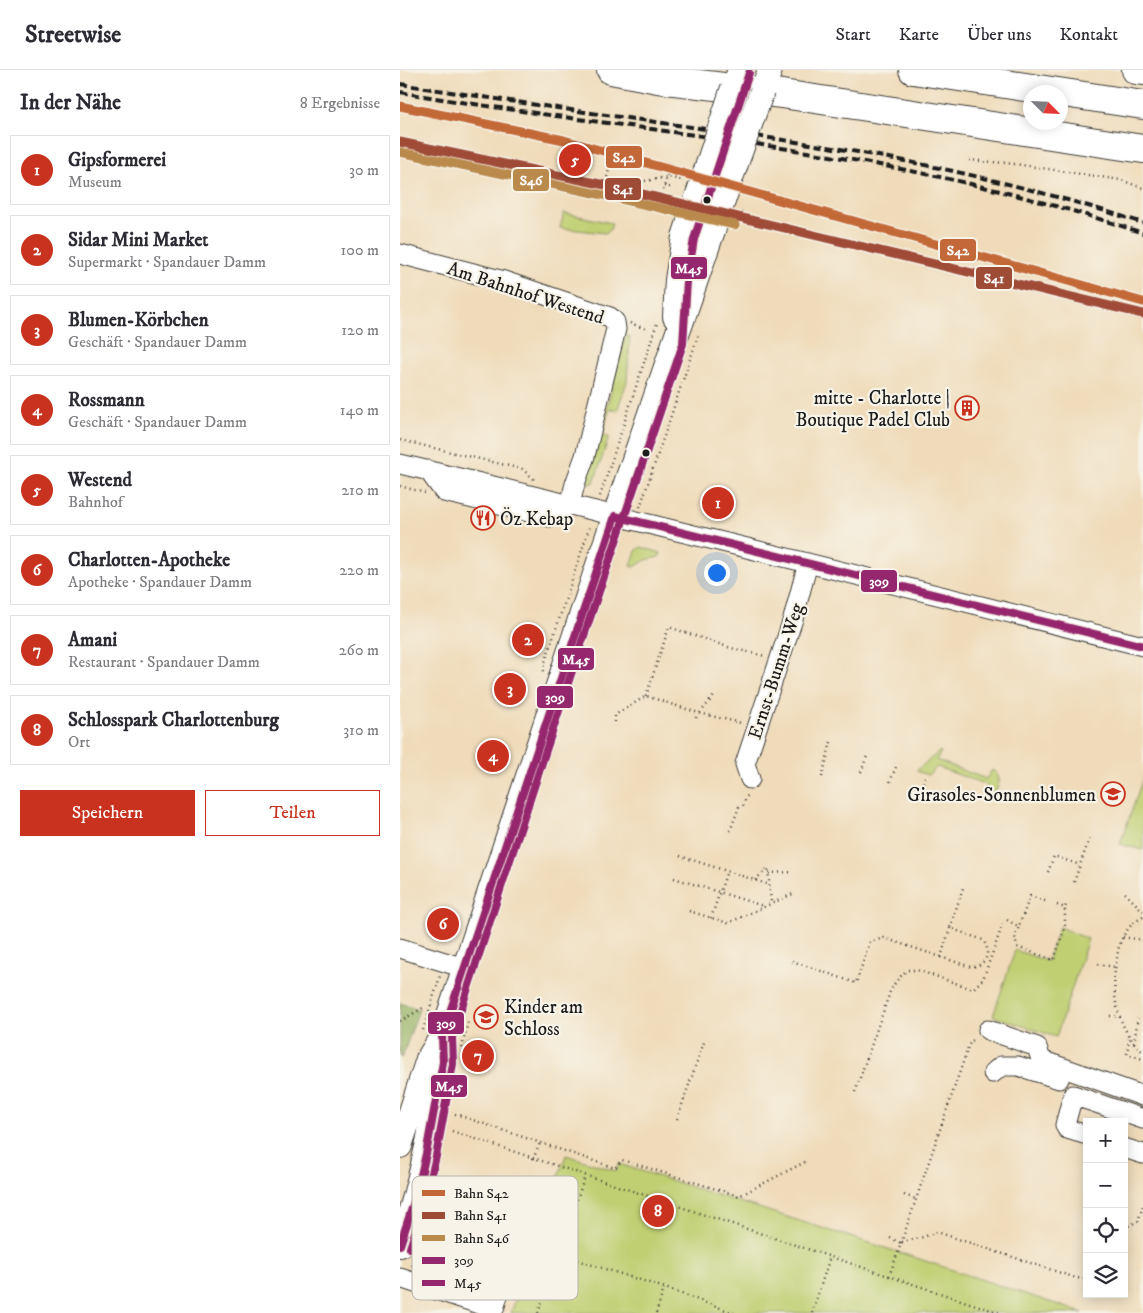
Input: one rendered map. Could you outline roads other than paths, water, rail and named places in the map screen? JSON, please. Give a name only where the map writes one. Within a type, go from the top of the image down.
[{"type":"highway","points":[[611,70],[658,79],[766,81],[789,95],[1143,149]]},
{"type":"highway","points":[[913,70],[1143,105]]},
{"type":"highway","points":[[984,70],[1143,94]]},
{"type":"highway","points":[[1136,70],[1143,71]]},
{"type":"main road","points":[[674,341],[680,254],[727,81]]},
{"type":"main road","points":[[421,1176],[443,1062],[452,1042],[464,968],[674,341],[766,81]]},
{"type":"main road","points":[[400,1146],[428,1059],[452,1042]]},
{"type":"main road","points":[[400,1246],[412,1208]]},
{"type":"street","name":"Am Bahnhof Westend","points":[[400,254],[504,281],[610,317],[615,322],[616,330],[613,346],[585,456],[570,504]]},
{"type":"street","points":[[400,464],[570,504],[1143,646]]},
{"type":"street","name":"Ernst-Bumm-Weg","points":[[751,786],[745,764],[793,619],[808,563]]},
{"type":"street","points":[[400,948],[464,968]]},
{"type":"street","points":[[988,1030],[1037,1047],[1041,1060],[1143,1096]]},
{"type":"street","points":[[993,1073],[1001,1066],[1018,1066],[1076,1084],[1065,1125],[1067,1129],[1083,1134]]},
{"type":"street","points":[[1073,1095],[1110,1115],[1143,1119]]},
{"type":"street","points":[[1128,1149],[1143,1154]]},
{"type":"street","points":[[400,1278],[412,1282]]},
{"type":"street","points":[[468,1300],[494,1308],[497,1300]]},
{"type":"railway","points":[[400,84],[776,139],[921,164],[1017,186],[1143,223]]},
{"type":"railway","points":[[400,92],[764,145],[885,166],[1015,195],[1143,233]]},
{"type":"rail line","name":"S42","points":[[400,106],[564,140],[1143,302]]},
{"type":"rail line","name":"S41","points":[[400,142],[605,185],[1143,314]]},
{"type":"rail line","name":"S46","points":[[400,152],[735,225]]},
{"type":"place","name":"Westend","points":[[575,160]]},
{"type":"place","name":"mitte - Charlotte | Boutique Padel Club","points":[[967,408]]},
{"type":"place","name":"Gipsformerei","points":[[718,503]]},
{"type":"place","name":"Öz Kebap","points":[[483,518]]},
{"type":"place","name":"Sidar Mini Market","points":[[528,640]]},
{"type":"place","name":"Blumen-Körbchen","points":[[510,689]]},
{"type":"place","name":"Rossmann","points":[[493,756]]},
{"type":"place","name":"Girasoles-Sonnenblumen","points":[[1113,794]]},
{"type":"place","name":"Charlotten-Apotheke","points":[[443,924]]},
{"type":"place","name":"Kinder am Schloss","points":[[486,1017]]},
{"type":"place","name":"Amani","points":[[478,1056]]},
{"type":"place","name":"Schlosspark Charlottenburg","points":[[658,1211]]}]
